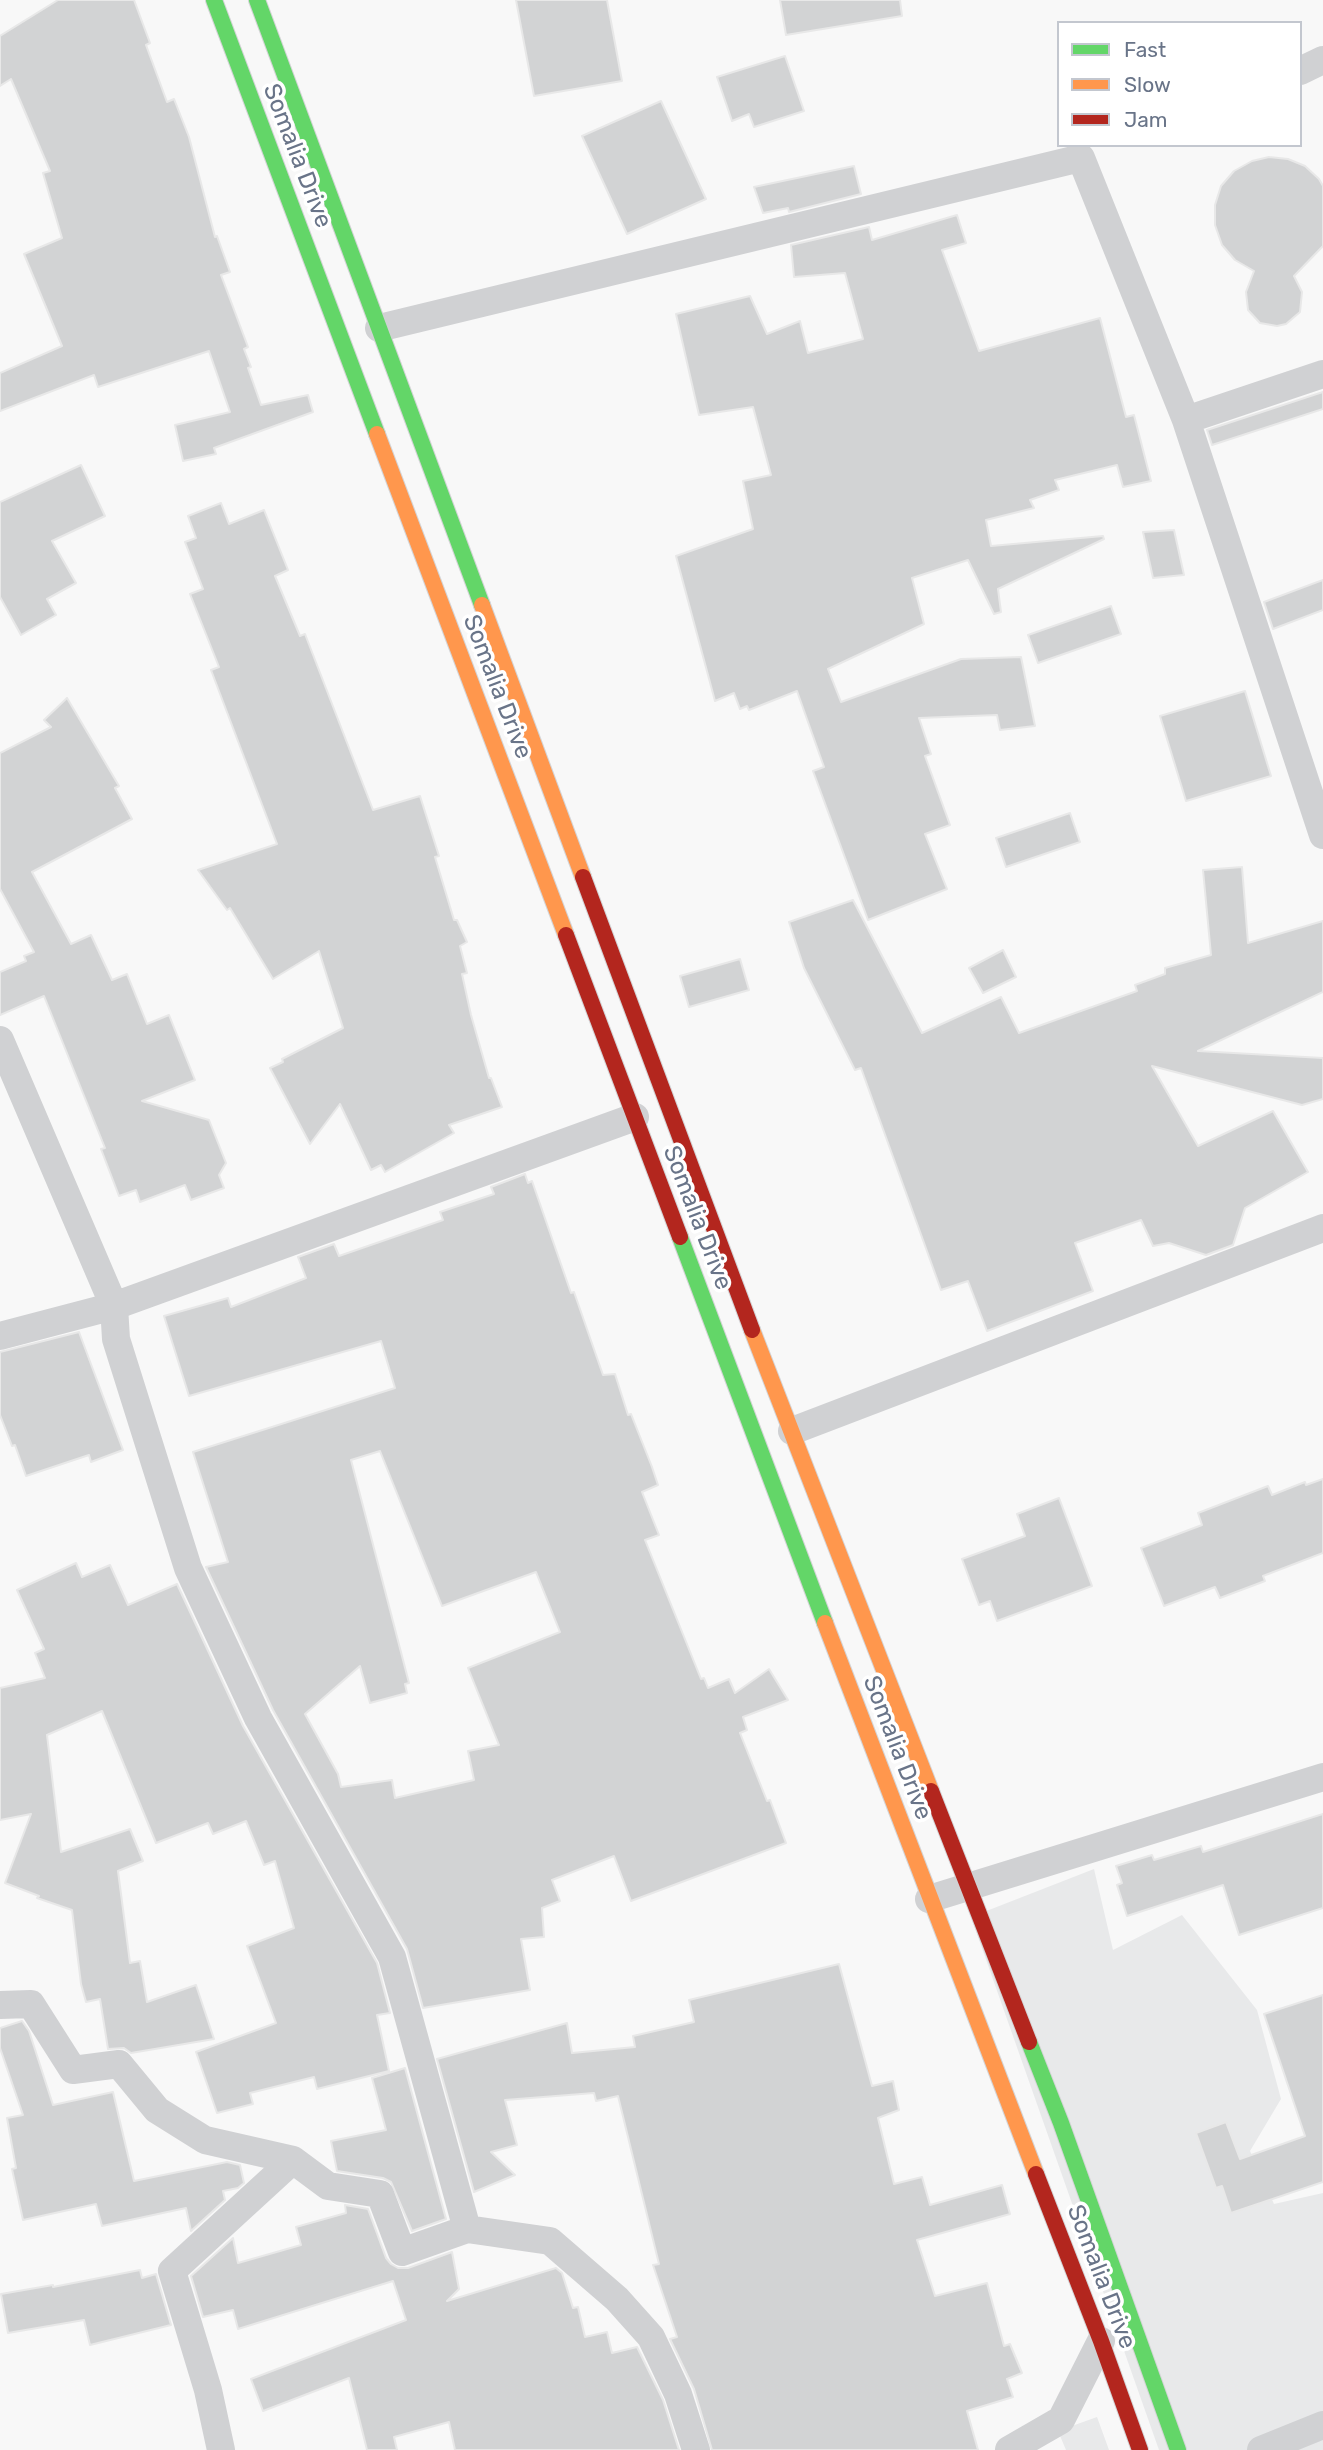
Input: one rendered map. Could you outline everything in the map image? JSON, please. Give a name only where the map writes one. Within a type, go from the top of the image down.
[{"type":"main road","name":"Somalia Drive","points":[[214,0],[929,1899],[1101,2341],[1140,2450]]},
{"type":"main road","name":"Somalia Drive","points":[[257,0],[733,1279],[1061,2123],[1178,2450]]},
{"type":"street","points":[[1302,70],[1323,60]]},
{"type":"street","points":[[379,328],[1084,152],[1186,420],[1323,835]]},
{"type":"street","points":[[1186,420],[1323,374]]},
{"type":"street","points":[[0,1040],[114,1306],[116,1339],[188,1568],[258,1718],[392,1957],[467,2229]]},
{"type":"street","points":[[0,1336],[114,1306],[635,1117]]},
{"type":"street","points":[[792,1431],[1323,1228]]},
{"type":"street","points":[[929,1899],[1323,1777]]},
{"type":"street","points":[[0,2005],[32,2004],[73,2070],[119,2064],[158,2110],[205,2140],[293,2160],[328,2186],[380,2194],[402,2252],[467,2229],[550,2241],[617,2299],[651,2337],[677,2394],[696,2450]]},
{"type":"street","points":[[221,2450],[208,2390],[172,2271],[293,2160]]},
{"type":"street","points":[[1009,2450],[1061,2420],[1101,2341]]},
{"type":"street","points":[[1261,2450],[1323,2425]]},
{"type":"shaded area","points":[[1094,1869],[1113,1950],[1182,1915],[1257,2010],[1281,2099],[1250,2151],[1274,2204],[1323,2193],[1323,2450],[1159,2450],[971,1917]]},
{"type":"shaded area","points":[[1097,2417],[1109,2450],[1066,2450],[1058,2431]]},
{"type":"building","points":[[58,0],[134,0],[150,43],[146,45],[167,102],[174,99],[189,137],[215,237],[217,236],[230,272],[221,275],[248,347],[244,349],[251,367],[248,368],[261,405],[308,395],[313,412],[214,448],[216,454],[183,461],[175,425],[230,412],[209,351],[98,387],[94,375],[0,411],[0,373],[62,346],[24,254],[62,238],[43,173],[50,171],[11,79],[0,86],[0,36]]},
{"type":"building","points":[[516,0],[607,0],[622,81],[534,96]]},
{"type":"building","points":[[780,0],[900,0],[902,16],[786,35]]},
{"type":"building","points":[[785,56],[804,111],[754,127],[749,114],[732,121],[717,77]]},
{"type":"building","points":[[661,101],[706,199],[627,234],[582,136]]},
{"type":"building","points":[[1269,157],[1288,159],[1305,166],[1323,186],[1323,246],[1294,276],[1302,292],[1300,312],[1286,324],[1277,326],[1260,323],[1248,310],[1246,292],[1254,271],[1235,260],[1222,245],[1215,225],[1215,205],[1221,186],[1234,171],[1252,161]]},
{"type":"building","points":[[854,166],[861,194],[789,212],[788,208],[763,213],[754,187]]},
{"type":"building","points":[[957,215],[966,243],[942,250],[979,351],[1100,318],[1126,417],[1134,415],[1151,481],[1123,487],[1117,465],[1055,480],[1059,490],[1030,500],[1034,508],[986,520],[991,546],[1103,536],[1104,539],[998,589],[1001,612],[994,614],[968,560],[912,578],[924,624],[828,669],[841,702],[961,659],[1021,657],[1035,726],[1000,730],[997,715],[919,718],[931,754],[925,756],[950,825],[925,834],[947,889],[868,920],[813,771],[824,767],[797,691],[749,710],[747,706],[740,709],[734,693],[715,701],[676,556],[753,529],[743,481],[771,475],[753,407],[699,415],[676,314],[750,296],[767,334],[800,321],[808,353],[863,339],[845,273],[794,277],[791,245],[869,227],[872,240]]},
{"type":"building","points":[[1323,392],[1323,409],[1212,445],[1207,430]]},
{"type":"building","points":[[81,465],[105,516],[52,541],[76,583],[47,599],[56,615],[21,635],[0,597],[0,502]]},
{"type":"building","points":[[221,503],[229,524],[264,510],[288,570],[275,576],[300,636],[305,634],[373,810],[420,796],[439,856],[435,857],[454,920],[457,920],[467,942],[460,946],[467,973],[462,974],[489,1078],[502,1107],[449,1125],[454,1133],[385,1172],[381,1165],[371,1170],[340,1104],[310,1144],[270,1068],[283,1062],[282,1059],[343,1028],[319,951],[273,979],[230,908],[227,910],[198,870],[277,844],[211,670],[219,667],[190,594],[203,589],[185,542],[196,538],[188,516]]},
{"type":"building","points":[[1174,530],[1184,575],[1153,578],[1143,532]]},
{"type":"building","points":[[1323,580],[1323,610],[1273,629],[1264,602]]},
{"type":"building","points":[[1111,606],[1121,634],[1038,663],[1028,635]]},
{"type":"building","points":[[1245,691],[1271,776],[1186,801],[1160,716]]},
{"type":"building","points":[[67,698],[119,786],[115,788],[132,819],[32,872],[71,944],[91,935],[112,980],[127,974],[147,1024],[169,1015],[195,1080],[142,1101],[209,1120],[226,1163],[219,1175],[224,1188],[191,1200],[185,1185],[140,1202],[136,1190],[119,1196],[101,1149],[105,1148],[44,996],[0,1015],[0,972],[26,961],[24,956],[34,952],[0,889],[0,753],[51,727],[44,720]]},
{"type":"building","points":[[1070,813],[1080,842],[1006,867],[996,838]]},
{"type":"building","points":[[1242,867],[1248,943],[1323,921],[1323,992],[1198,1051],[1323,1058],[1323,1099],[1302,1105],[1152,1066],[1198,1146],[1273,1111],[1308,1172],[1245,1208],[1233,1245],[1206,1255],[1169,1243],[1153,1246],[1141,1220],[1075,1243],[1093,1291],[987,1331],[968,1281],[941,1290],[861,1068],[855,1070],[804,968],[789,922],[853,900],[922,1033],[1001,997],[1019,1033],[1137,991],[1135,985],[1165,974],[1165,968],[1211,955],[1203,870]]},
{"type":"building","points":[[1003,950],[1016,977],[983,993],[969,968]]},
{"type":"building","points":[[740,959],[749,990],[689,1007],[680,976]]},
{"type":"building","points":[[525,1174],[528,1183],[532,1181],[603,1375],[615,1374],[628,1415],[631,1414],[658,1485],[642,1492],[659,1535],[645,1540],[701,1679],[704,1678],[708,1688],[729,1679],[735,1693],[769,1669],[788,1700],[743,1717],[747,1730],[740,1733],[786,1843],[631,1901],[614,1856],[552,1880],[560,1901],[542,1908],[544,1937],[521,1939],[530,1990],[423,2008],[407,1949],[273,1710],[206,1567],[228,1562],[193,1452],[395,1388],[381,1341],[189,1396],[164,1316],[228,1298],[231,1307],[306,1278],[298,1257],[334,1244],[339,1256],[443,1220],[440,1212],[494,1194],[491,1187]],"holes":[[[380,1451],[442,1606],[536,1572],[560,1632],[468,1668],[499,1745],[468,1751],[474,1780],[395,1798],[392,1780],[341,1787],[338,1774],[305,1714],[360,1666],[370,1703],[407,1693],[405,1684],[409,1683],[351,1460]]]},
{"type":"building","points":[[79,1332],[123,1450],[91,1462],[89,1455],[26,1476],[0,1415],[0,1352]]},
{"type":"building","points":[[1323,1479],[1323,1553],[1263,1576],[1265,1581],[1220,1598],[1215,1587],[1164,1606],[1141,1548],[1202,1525],[1198,1513],[1268,1486],[1272,1495],[1305,1482],[1306,1485]]},
{"type":"building","points":[[1059,1498],[1092,1586],[997,1621],[990,1601],[979,1605],[962,1559],[1025,1536],[1017,1514]]},
{"type":"building","points":[[76,1563],[82,1577],[110,1565],[128,1605],[177,1584],[243,1726],[377,1963],[390,2013],[377,2015],[389,2071],[317,2089],[314,2077],[250,2093],[253,2104],[217,2113],[196,2052],[276,2023],[247,1946],[294,1928],[275,1861],[264,1865],[246,1821],[213,1834],[208,1823],[156,1843],[102,1711],[47,1735],[61,1852],[130,1829],[143,1861],[118,1871],[130,1963],[140,1961],[147,2002],[196,1985],[214,2039],[131,2053],[124,2048],[108,2049],[100,1999],[86,2002],[81,1984],[72,1910],[5,1883],[31,1814],[0,1820],[0,1688],[45,1678],[35,1653],[44,1649],[17,1590]]},
{"type":"building","points":[[1323,1814],[1323,1908],[1239,1935],[1223,1885],[1127,1916],[1117,1885],[1122,1883],[1116,1866],[1152,1855],[1154,1860],[1201,1846],[1203,1852]]},
{"type":"building","points":[[839,1964],[872,2086],[893,2081],[899,2110],[878,2118],[894,2184],[922,2177],[930,2205],[1002,2185],[1010,2214],[917,2240],[935,2296],[987,2283],[1004,2346],[1010,2344],[1022,2373],[1007,2379],[1013,2397],[967,2411],[978,2450],[712,2450],[694,2389],[670,2339],[677,2337],[653,2265],[659,2264],[618,2096],[596,2101],[594,2093],[505,2100],[517,2145],[491,2152],[515,2175],[474,2192],[437,2059],[567,2023],[572,2053],[635,2047],[633,2036],[694,2022],[689,2000]]},
{"type":"building","points":[[1323,1995],[1323,2182],[1231,2213],[1222,2186],[1216,2188],[1196,2133],[1226,2122],[1240,2159],[1305,2136],[1264,2014]]},
{"type":"building","points":[[22,2021],[29,2031],[53,2105],[113,2092],[134,2181],[227,2162],[240,2165],[244,2183],[238,2188],[223,2191],[225,2200],[191,2231],[186,2208],[102,2226],[96,2204],[23,2220],[12,2169],[16,2168],[7,2118],[23,2115],[0,2048],[0,2028]]},
{"type":"building","points":[[405,2068],[446,2219],[412,2231],[391,2182],[383,2178],[337,2171],[331,2141],[386,2130],[372,2078]]},
{"type":"building","points":[[345,2205],[368,2209],[386,2258],[398,2268],[408,2268],[452,2252],[459,2289],[447,2301],[556,2268],[562,2273],[573,2308],[578,2307],[585,2337],[607,2332],[612,2353],[637,2347],[663,2400],[679,2450],[455,2450],[449,2422],[394,2437],[397,2450],[367,2450],[349,2378],[263,2411],[251,2379],[406,2320],[393,2281],[238,2329],[233,2310],[203,2317],[191,2276],[233,2238],[238,2263],[301,2245],[296,2227],[346,2213]]},
{"type":"building","points":[[140,2270],[142,2278],[156,2274],[171,2325],[90,2345],[84,2320],[8,2333],[1,2294]]},
{"type":"traffic: fast","points":[[214,0],[377,434]]},
{"type":"traffic: fast","points":[[257,0],[482,605]]},
{"type":"traffic: fast","points":[[680,1237],[825,1623]]},
{"type":"traffic: fast","points":[[1029,2042],[1061,2123],[1178,2450]]},
{"type":"traffic: slow","points":[[377,434],[566,935]]},
{"type":"traffic: slow","points":[[482,605],[583,877]]},
{"type":"traffic: slow","points":[[752,1330],[931,1791]]},
{"type":"traffic: slow","points":[[825,1623],[1036,2174]]},
{"type":"traffic: jam","points":[[583,877],[752,1330]]},
{"type":"traffic: jam","points":[[566,935],[680,1237]]},
{"type":"traffic: jam","points":[[931,1791],[1029,2042]]},
{"type":"traffic: jam","points":[[1036,2174],[1140,2450]]}]
